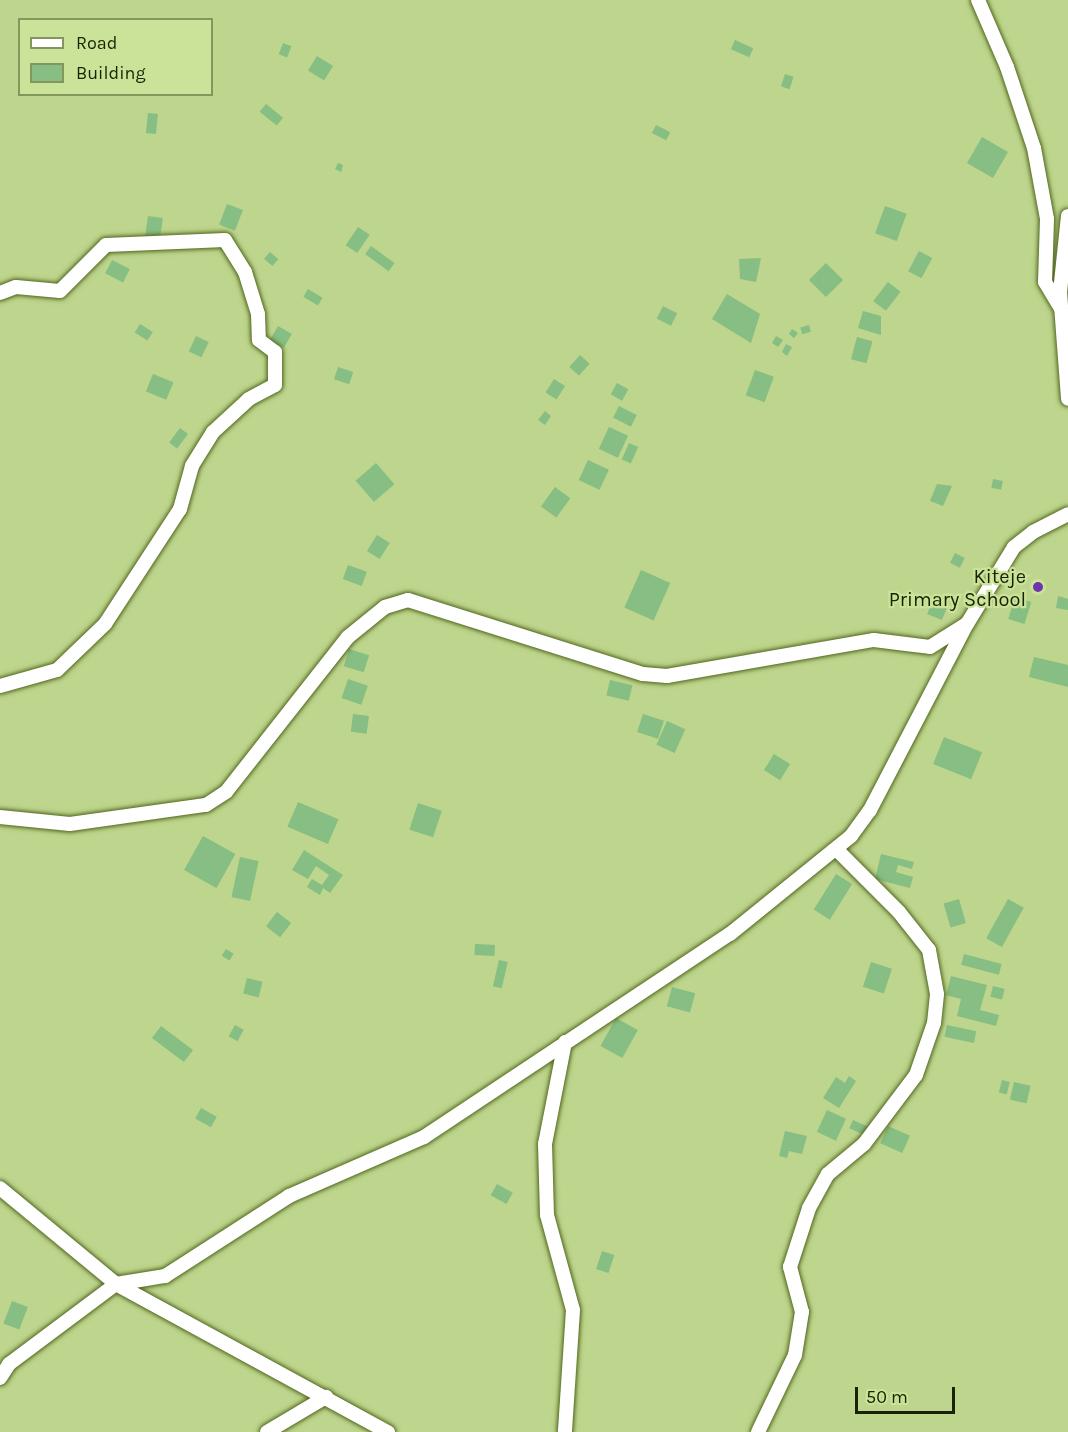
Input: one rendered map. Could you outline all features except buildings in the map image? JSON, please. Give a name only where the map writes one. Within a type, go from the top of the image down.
[{"type":"street","points":[[978,0],[1007,67],[1034,148],[1047,219],[1045,282],[1061,309]]},
{"type":"street","points":[[1068,216],[1061,309],[1068,399]]},
{"type":"street","points":[[0,293],[16,287],[60,291],[106,245],[225,240],[245,272],[258,314],[259,340],[275,352],[275,385],[249,399],[213,432],[192,466],[180,508],[105,624],[57,670],[0,686]]},
{"type":"street","points":[[0,1378],[9,1364],[116,1284],[165,1276],[289,1196],[424,1137],[730,934],[851,837],[870,810],[967,624],[1014,547],[1033,532],[1068,514]]},
{"type":"street","points":[[0,817],[70,824],[206,805],[225,792],[348,637],[385,607],[408,600],[643,674],[667,676],[874,640],[930,647],[967,624]]},
{"type":"street","points":[[758,1432],[795,1355],[802,1312],[790,1266],[809,1208],[828,1174],[864,1144],[916,1075],[934,1023],[937,994],[929,950],[899,912],[836,849]]},
{"type":"street","points":[[565,1042],[545,1144],[547,1215],[573,1310],[565,1432]]},
{"type":"street","points":[[0,1188],[116,1284],[388,1432]]},
{"type":"street","points":[[267,1432],[326,1397]]},
{"type":"place","name":"Kiteje Primary School","points":[[1038,587]]}]
